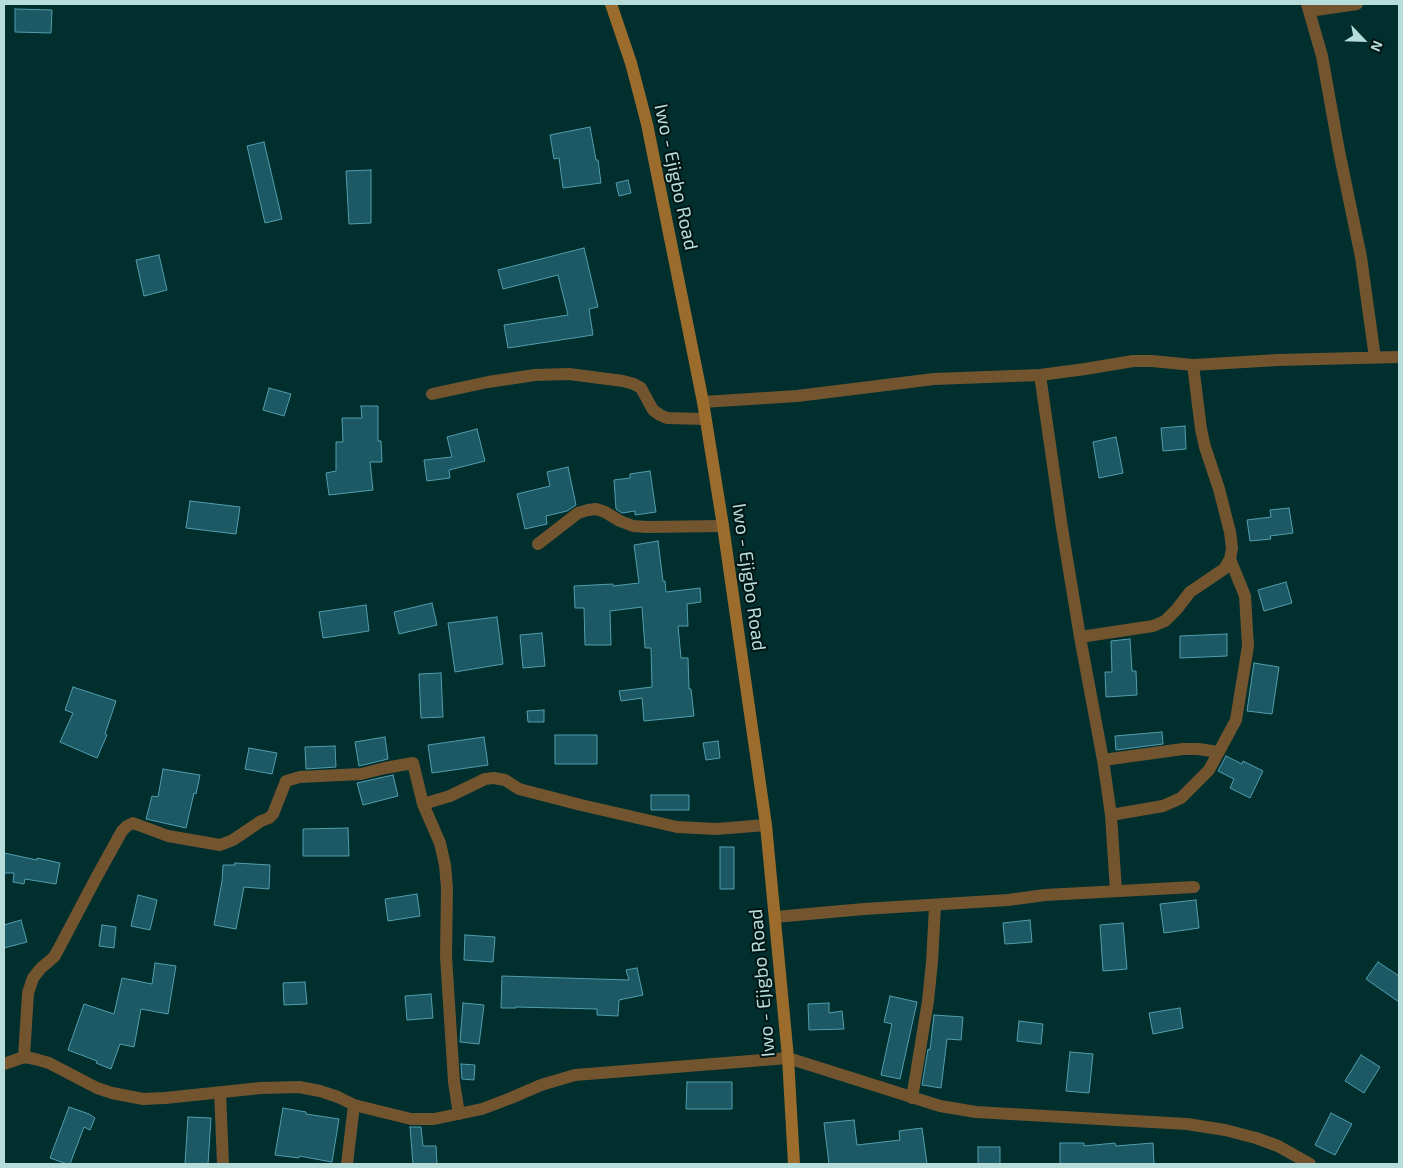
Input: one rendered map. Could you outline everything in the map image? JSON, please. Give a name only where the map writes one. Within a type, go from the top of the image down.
[{"type":"main road","name":"Iwo - Ejigbo Road","points":[[611,4],[631,63],[647,124],[703,402],[723,526],[766,825],[788,1058],[794,1164]]},
{"type":"street","points":[[1357,4],[1308,7],[1322,56],[1361,257],[1375,358]]},
{"type":"street","points":[[703,402],[797,396],[934,379],[1040,375],[1132,361],[1193,365],[1399,357]]},
{"type":"street","points":[[1080,637],[1153,626],[1165,621],[1190,592],[1224,569],[1230,559],[1232,548],[1230,532],[1220,489],[1204,447],[1200,429],[1193,365]]},
{"type":"street","points":[[432,394],[535,375],[570,374],[634,384],[641,388],[653,410],[660,415],[667,418],[705,420]]},
{"type":"street","points":[[1040,375],[1062,528],[1103,760],[1111,815],[1116,891]]},
{"type":"street","points":[[538,544],[578,513],[596,509],[633,526],[723,526]]},
{"type":"street","points":[[1111,815],[1163,806],[1181,798],[1209,770],[1236,720],[1248,646],[1245,596],[1230,559]]},
{"type":"street","points":[[1103,760],[1198,749],[1219,752]]},
{"type":"street","points":[[24,1057],[28,993],[33,978],[54,957],[122,831],[127,826],[133,823],[168,836],[220,845],[233,840],[261,820],[269,818],[274,814],[286,781],[300,777],[361,774],[413,763],[423,804],[440,843],[445,865],[447,888],[446,956],[454,1082],[459,1114]]},
{"type":"street","points":[[423,804],[450,796],[485,780],[494,778],[505,780],[520,790],[677,827],[716,830],[766,825]]},
{"type":"street","points":[[775,917],[864,909],[1008,900],[1045,895],[1194,888]]},
{"type":"street","points":[[912,1098],[928,1001],[932,962],[934,906]]},
{"type":"street","points":[[4,1064],[24,1057],[50,1063],[97,1088],[143,1099],[261,1088],[299,1087],[320,1091],[354,1105],[411,1119],[434,1119],[482,1109],[541,1084],[575,1076],[788,1058],[940,1106],[976,1112],[1188,1124],[1225,1130],[1256,1138],[1278,1146],[1310,1164]]},
{"type":"street","points":[[220,1092],[223,1164]]},
{"type":"street","points":[[347,1164],[354,1105]]},
{"type":"building","points":[[15,9],[52,10],[51,33],[15,32]]},
{"type":"building","points":[[590,127],[601,183],[563,188],[559,158],[554,159],[550,135]]},
{"type":"building","points":[[264,142],[282,219],[265,223],[247,146]]},
{"type":"building","points":[[371,170],[371,223],[349,224],[346,171]]},
{"type":"building","points":[[628,180],[631,193],[619,196],[616,183]]},
{"type":"building","points":[[584,248],[598,307],[589,309],[593,335],[508,348],[504,325],[568,315],[558,275],[503,289],[498,270]]},
{"type":"building","points":[[159,255],[167,290],[144,296],[136,260]]},
{"type":"building","points":[[269,388],[291,394],[284,416],[263,410]]},
{"type":"building","points":[[361,406],[378,406],[378,441],[381,441],[382,462],[370,462],[373,490],[329,495],[326,473],[336,471],[336,442],[343,442],[342,418],[362,418]]},
{"type":"building","points":[[1185,426],[1186,449],[1163,451],[1161,428]]},
{"type":"building","points":[[477,429],[485,461],[449,470],[450,478],[427,481],[424,460],[452,457],[447,437]]},
{"type":"building","points":[[1116,437],[1123,473],[1099,478],[1093,442]]},
{"type":"building","points":[[568,467],[576,505],[567,511],[546,516],[547,524],[525,529],[517,494],[550,486],[547,472]]},
{"type":"building","points":[[650,471],[656,512],[635,515],[635,511],[622,513],[616,509],[614,480],[630,478],[630,474]]},
{"type":"building","points":[[190,501],[240,507],[236,534],[186,528]]},
{"type":"building","points":[[1289,508],[1293,533],[1270,536],[1271,539],[1250,541],[1247,520],[1271,517],[1270,510]]},
{"type":"building","points":[[658,541],[666,592],[700,588],[701,602],[687,604],[688,626],[678,626],[681,658],[688,658],[689,689],[691,689],[694,716],[644,721],[642,698],[621,701],[619,691],[652,687],[651,648],[645,648],[642,607],[610,611],[611,645],[585,645],[584,608],[575,608],[574,586],[613,584],[613,586],[639,583],[634,545]]},
{"type":"building","points":[[1286,582],[1292,603],[1264,611],[1258,590]]},
{"type":"building","points":[[432,603],[437,625],[399,634],[394,612]]},
{"type":"building","points":[[366,605],[369,631],[323,638],[319,612]]},
{"type":"building","points":[[497,617],[503,664],[455,672],[448,623]]},
{"type":"building","points":[[542,633],[545,666],[523,668],[520,635]]},
{"type":"building","points":[[1227,634],[1227,656],[1180,658],[1180,636]]},
{"type":"building","points":[[1130,639],[1132,671],[1136,671],[1137,695],[1106,697],[1105,672],[1112,672],[1111,641]]},
{"type":"building","points":[[1254,663],[1279,667],[1272,714],[1247,711]]},
{"type":"building","points":[[441,673],[443,717],[421,718],[419,674]]},
{"type":"building","points":[[73,687],[116,701],[105,734],[107,735],[97,758],[60,742],[73,713],[65,710]]},
{"type":"building","points":[[544,710],[544,722],[528,722],[527,711]]},
{"type":"building","points":[[1162,732],[1163,744],[1116,750],[1115,736]]},
{"type":"building","points":[[555,735],[597,735],[597,764],[555,764]]},
{"type":"building","points":[[385,737],[388,759],[359,766],[355,742]]},
{"type":"building","points":[[484,737],[488,765],[432,773],[428,745]]},
{"type":"building","points":[[718,741],[720,758],[706,760],[703,743]]},
{"type":"building","points":[[335,746],[336,767],[306,769],[305,747]]},
{"type":"building","points":[[249,748],[277,753],[272,774],[245,769]]},
{"type":"building","points":[[1226,756],[1242,764],[1243,761],[1263,771],[1250,798],[1230,788],[1234,779],[1218,771]]},
{"type":"building","points":[[163,769],[200,775],[186,828],[146,819],[152,796],[158,797]]},
{"type":"building","points":[[393,775],[398,796],[363,805],[357,783]]},
{"type":"building","points":[[651,795],[689,795],[689,810],[651,810]]},
{"type":"building","points":[[348,828],[349,856],[303,856],[303,829]]},
{"type":"building","points":[[720,847],[734,847],[734,889],[720,889]]},
{"type":"building","points":[[4,853],[60,863],[56,884],[25,879],[24,884],[13,882],[14,873],[4,873]]},
{"type":"building","points":[[235,863],[270,865],[269,889],[244,887],[236,929],[214,925],[223,865],[235,865]]},
{"type":"building","points":[[417,894],[420,916],[388,921],[385,899]]},
{"type":"building","points":[[138,895],[157,900],[150,930],[131,926]]},
{"type":"building","points":[[1196,900],[1199,928],[1164,933],[1160,904]]},
{"type":"building","points":[[21,920],[27,942],[4,948],[4,925]]},
{"type":"building","points":[[1030,920],[1032,942],[1005,944],[1003,923]]},
{"type":"building","points":[[1123,923],[1127,969],[1103,971],[1100,925]]},
{"type":"building","points":[[102,925],[116,927],[114,948],[99,946]]},
{"type":"building","points":[[465,935],[495,937],[493,962],[464,960]]},
{"type":"building","points":[[1378,962],[1399,976],[1399,1002],[1366,979]]},
{"type":"building","points":[[155,963],[176,966],[168,1014],[141,1009],[134,1047],[120,1044],[111,1069],[96,1063],[97,1061],[68,1050],[84,1004],[114,1014],[122,978],[152,984]]},
{"type":"building","points":[[637,968],[643,995],[619,1000],[618,1016],[597,1015],[597,1009],[501,1008],[502,976],[629,980],[626,970]]},
{"type":"building","points":[[305,982],[307,1004],[284,1005],[283,983]]},
{"type":"building","points":[[431,994],[433,1018],[407,1020],[405,996]]},
{"type":"building","points":[[890,996],[917,1002],[900,1079],[881,1075],[892,1024],[884,1022]]},
{"type":"building","points":[[463,1003],[484,1005],[479,1044],[460,1042]]},
{"type":"building","points":[[829,1003],[829,1013],[842,1011],[844,1029],[809,1030],[808,1004]]},
{"type":"building","points":[[1180,1008],[1183,1028],[1153,1034],[1149,1013]]},
{"type":"building","points":[[934,1015],[963,1017],[961,1040],[947,1039],[941,1088],[922,1085],[928,1049],[930,1050]]},
{"type":"building","points":[[1019,1021],[1043,1024],[1041,1044],[1017,1041]]},
{"type":"building","points":[[1070,1052],[1093,1054],[1089,1093],[1066,1091]]},
{"type":"building","points":[[1361,1055],[1380,1067],[1364,1093],[1345,1081]]},
{"type":"building","points":[[461,1064],[475,1065],[474,1080],[462,1079]]},
{"type":"building","points":[[687,1082],[732,1082],[732,1109],[686,1109]]},
{"type":"building","points":[[69,1107],[95,1118],[90,1130],[84,1127],[70,1164],[67,1164],[50,1158]]},
{"type":"building","points":[[283,1108],[339,1119],[332,1162],[299,1156],[299,1158],[275,1155]]},
{"type":"building","points":[[1331,1113],[1352,1124],[1335,1155],[1315,1145]]},
{"type":"building","points":[[188,1117],[211,1118],[208,1164],[185,1164]]},
{"type":"building","points":[[854,1120],[857,1145],[900,1140],[899,1131],[922,1128],[927,1164],[829,1164],[824,1123]]},
{"type":"building","points":[[410,1127],[421,1127],[423,1146],[436,1146],[437,1164],[413,1164]]},
{"type":"building","points":[[1060,1143],[1084,1143],[1084,1146],[1115,1143],[1116,1146],[1153,1143],[1154,1164],[1060,1164]]},
{"type":"building","points":[[978,1147],[1000,1147],[1000,1164],[978,1164]]}]
